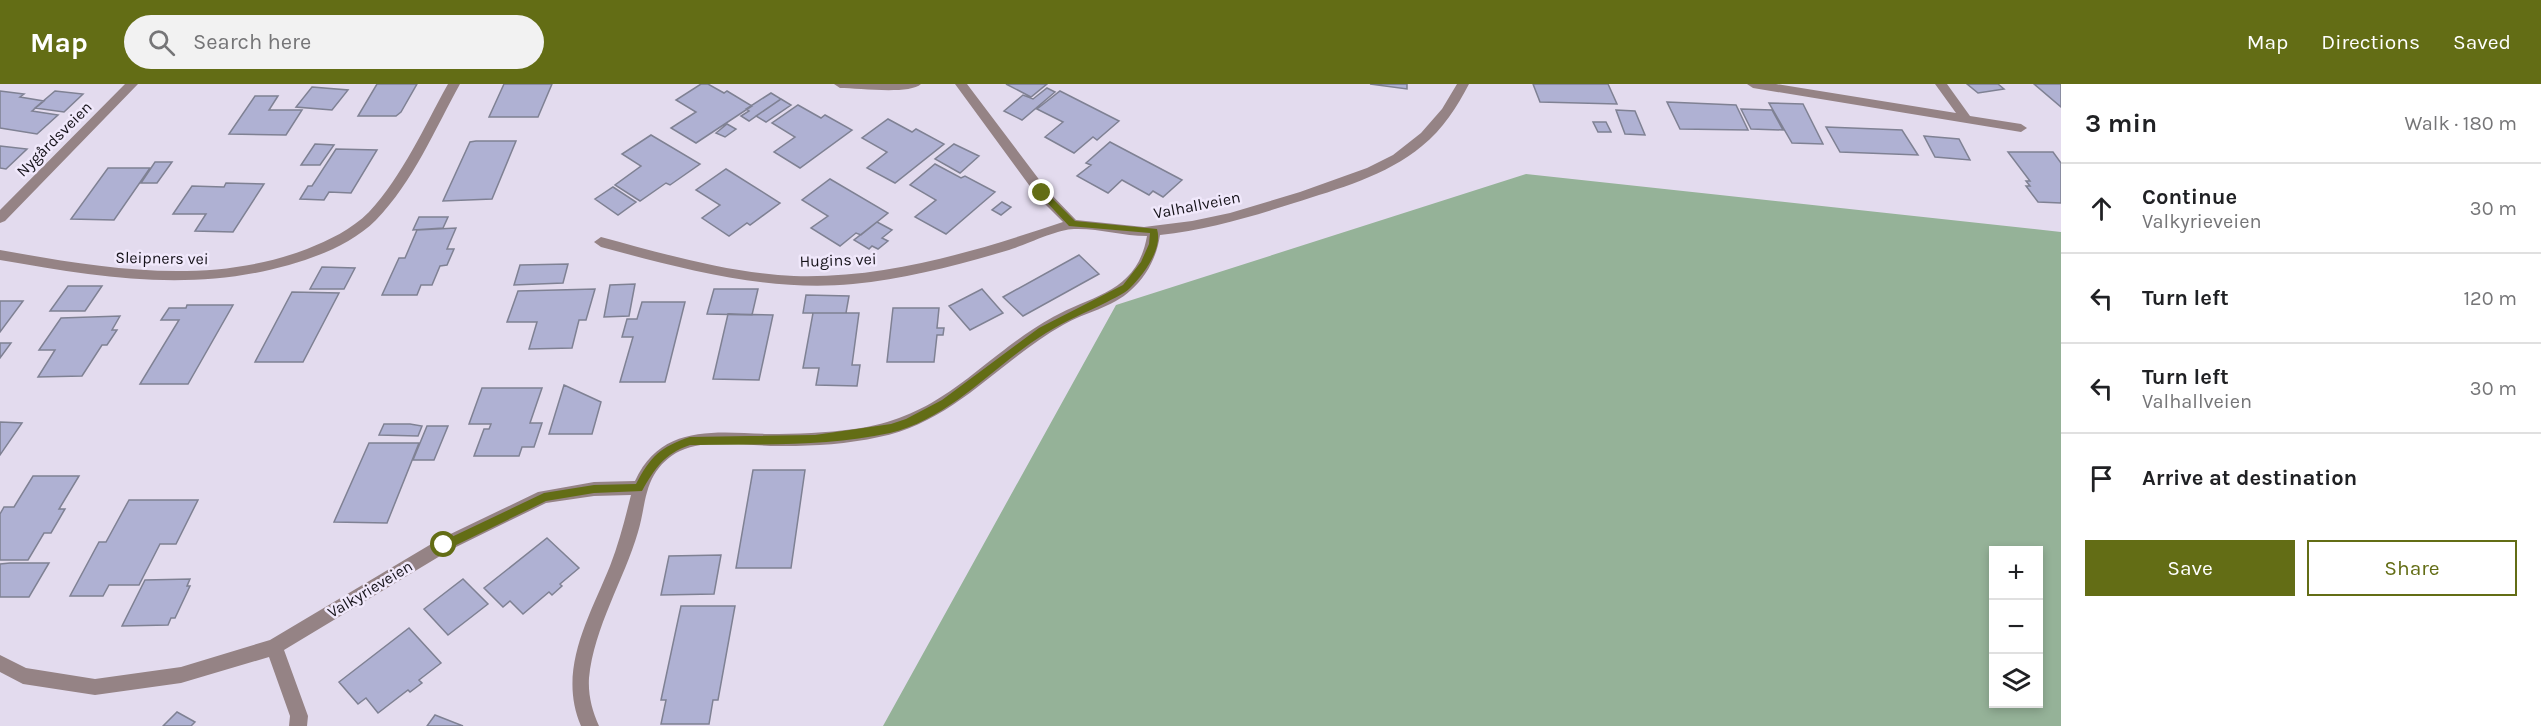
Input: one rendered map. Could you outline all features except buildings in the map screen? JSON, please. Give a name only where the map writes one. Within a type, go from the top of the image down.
[{"type":"street","name":"Nygårdsveien","points":[[0,218],[132,84]]},
{"type":"street","name":"Sleipners vei","points":[[0,255],[112,274],[202,278],[271,267],[323,249],[360,228],[393,190],[454,84]]},
{"type":"street","points":[[840,84],[896,86],[915,84]]},
{"type":"street","points":[[962,84],[1042,193],[1072,224]]},
{"type":"street","name":"Valhallveien","points":[[1072,224],[1154,231],[1210,222],[1273,205],[1379,168],[1410,150],[1433,129],[1452,107],[1463,84]]},
{"type":"street","points":[[1753,84],[2021,128]]},
{"type":"street","points":[[1941,84],[1965,118]]},
{"type":"street","name":"Hugins vei","points":[[601,242],[649,255],[754,276],[818,281],[875,277],[981,255],[1072,224]]},
{"type":"street","points":[[590,726],[583,713],[579,696],[583,655],[631,531],[639,488],[652,463],[675,447],[690,441],[815,439],[850,435],[891,428],[930,412],[946,403],[1042,331],[1126,288],[1145,263],[1153,244],[1154,231]]},
{"type":"street","name":"Valkyrieveien","points":[[0,663],[23,676],[94,687],[181,675],[274,646],[444,545],[544,497],[594,489],[639,488]]},
{"type":"street","points":[[274,646],[299,716],[298,726]]},
{"type":"green space","points":[[1526,174],[2061,232],[2061,726],[883,726],[1116,305]]},
{"type":"route","points":[[444,545],[544,497],[594,489],[639,488],[652,463],[675,447],[690,441],[815,439],[850,435],[891,428],[910,422],[946,403],[1042,331],[1126,288],[1145,263],[1153,244],[1154,231],[1072,224],[1042,193]]}]
